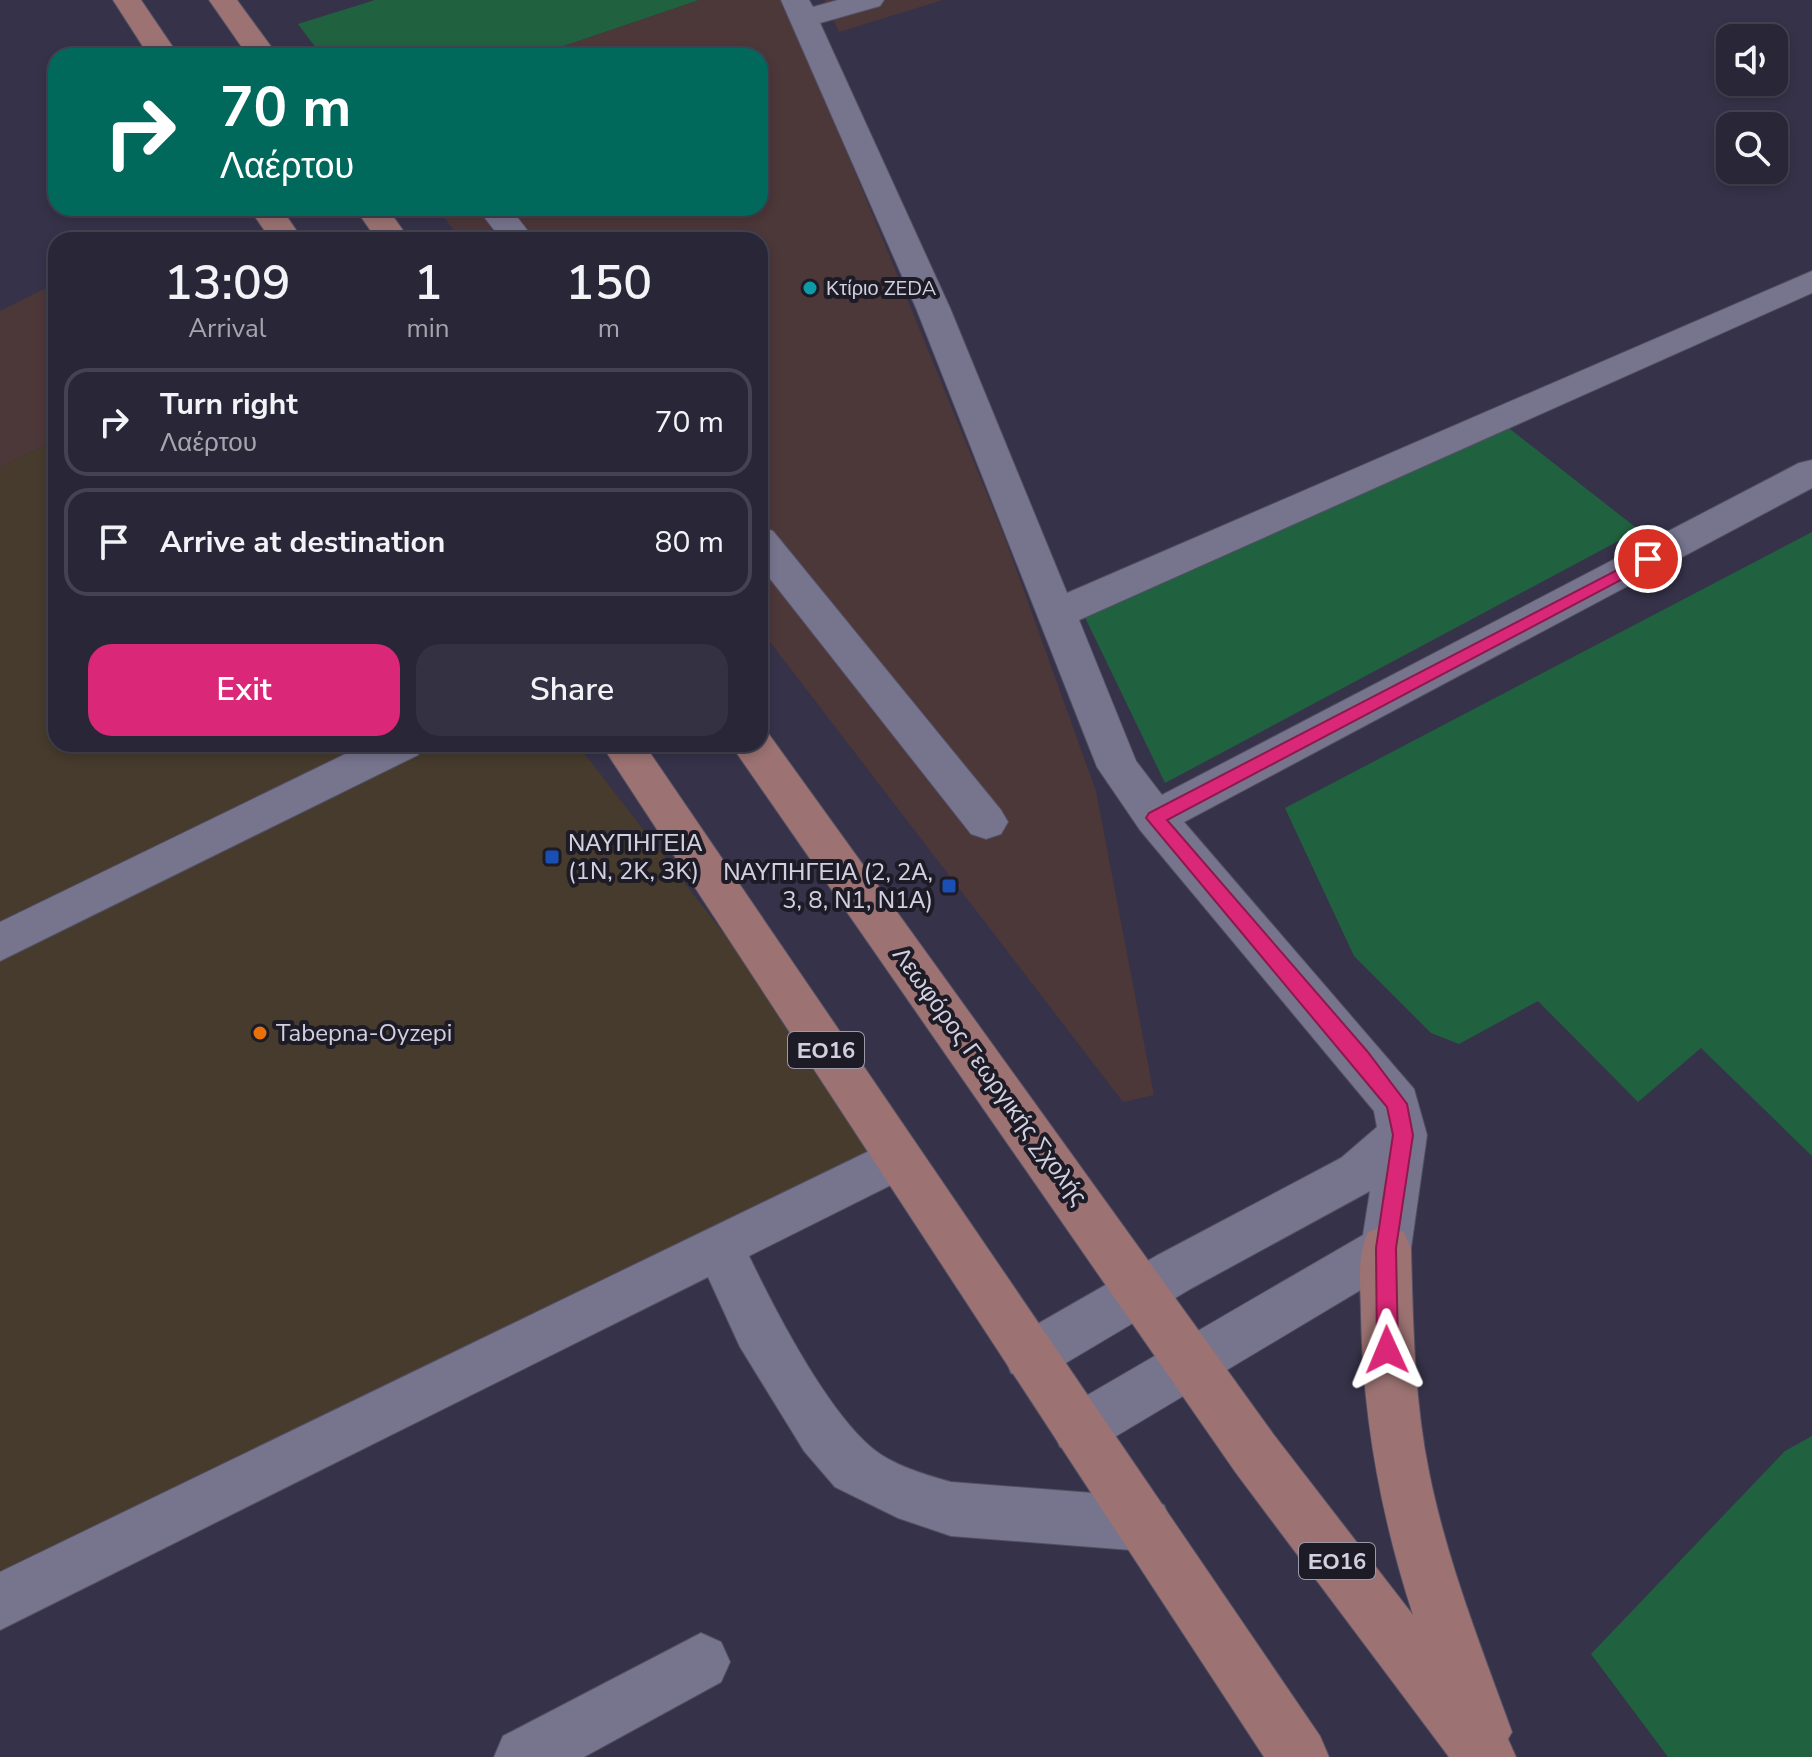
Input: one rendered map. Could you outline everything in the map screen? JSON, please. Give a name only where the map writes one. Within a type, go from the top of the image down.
[{"type":"main road","points":[[127,0],[159,48]]},
{"type":"main road","points":[[223,0],[257,48]]},
{"type":"main road","name":"ΕΟ16","points":[[627,752],[1299,1757]]},
{"type":"main road","name":"Λεωφόρος Γεωργικής Σχολής","points":[[759,752],[1143,1291]]},
{"type":"main road","points":[[1386,1248],[1387,1350],[1402,1472],[1426,1569],[1488,1757]]},
{"type":"main road","name":"ΕΟ16","points":[[1143,1291],[1255,1454],[1488,1757]]},
{"type":"street","points":[[870,0],[799,9],[933,308],[1054,615],[1118,767],[1155,818],[1378,1078],[1397,1104],[1403,1135],[1386,1248],[1079,1429]]},
{"type":"street","points":[[500,216],[512,232]]},
{"type":"street","points":[[1054,615],[1812,281]]},
{"type":"street","points":[[1155,818],[1812,472]]},
{"type":"street","points":[[768,550],[986,822]]},
{"type":"street","points":[[0,943],[387,752]]},
{"type":"street","points":[[1030,1356],[1358,1173],[1403,1135]]},
{"type":"street","points":[[0,1602],[898,1158]]},
{"type":"street","points":[[719,1246],[758,1330],[823,1433],[854,1468],[897,1491],[951,1509],[1144,1524]]},
{"type":"street","points":[[524,1757],[701,1662]]},
{"type":"shaded area","points":[[699,0],[783,0],[1005,538],[1096,791],[1154,1095],[1123,1102],[768,639],[768,232],[455,232],[443,216],[768,216],[768,48],[558,48]]},
{"type":"shaded area","points":[[824,0],[943,0],[839,32]]},
{"type":"shaded area","points":[[48,287],[48,444],[0,467],[0,311]]},
{"type":"shaded area","points":[[48,444],[48,752],[583,752],[887,1144],[0,1574],[0,467]]},
{"type":"green space","points":[[375,0],[699,0],[558,48],[316,48],[298,24]]},
{"type":"green space","points":[[1501,422],[1639,530],[1165,783],[1080,607]]},
{"type":"green space","points":[[1812,532],[1812,1156],[1701,1048],[1638,1102],[1538,1001],[1459,1044],[1431,1033],[1354,956],[1285,808]]},
{"type":"green space","points":[[1812,1436],[1812,1757],[1668,1757],[1591,1654],[1785,1451]]},
{"type":"place","name":"Κτίριο ZEDA","points":[[810,288]]},
{"type":"place","name":"ΝΑΥΠΗΓΕΙΑ (1Ν, 2Κ, 3Κ)","points":[[552,857]]},
{"type":"place","name":"ΝΑΥΠΗΓΕΙΑ (2, 2Α, 3, 8, Ν1, Ν1Α)","points":[[949,886]]},
{"type":"place","name":"Tabepna-Oyzepi","points":[[260,1033]]},
{"type":"route","points":[[1387,1350],[1386,1248],[1403,1135],[1397,1104],[1155,818],[1648,559]]}]
